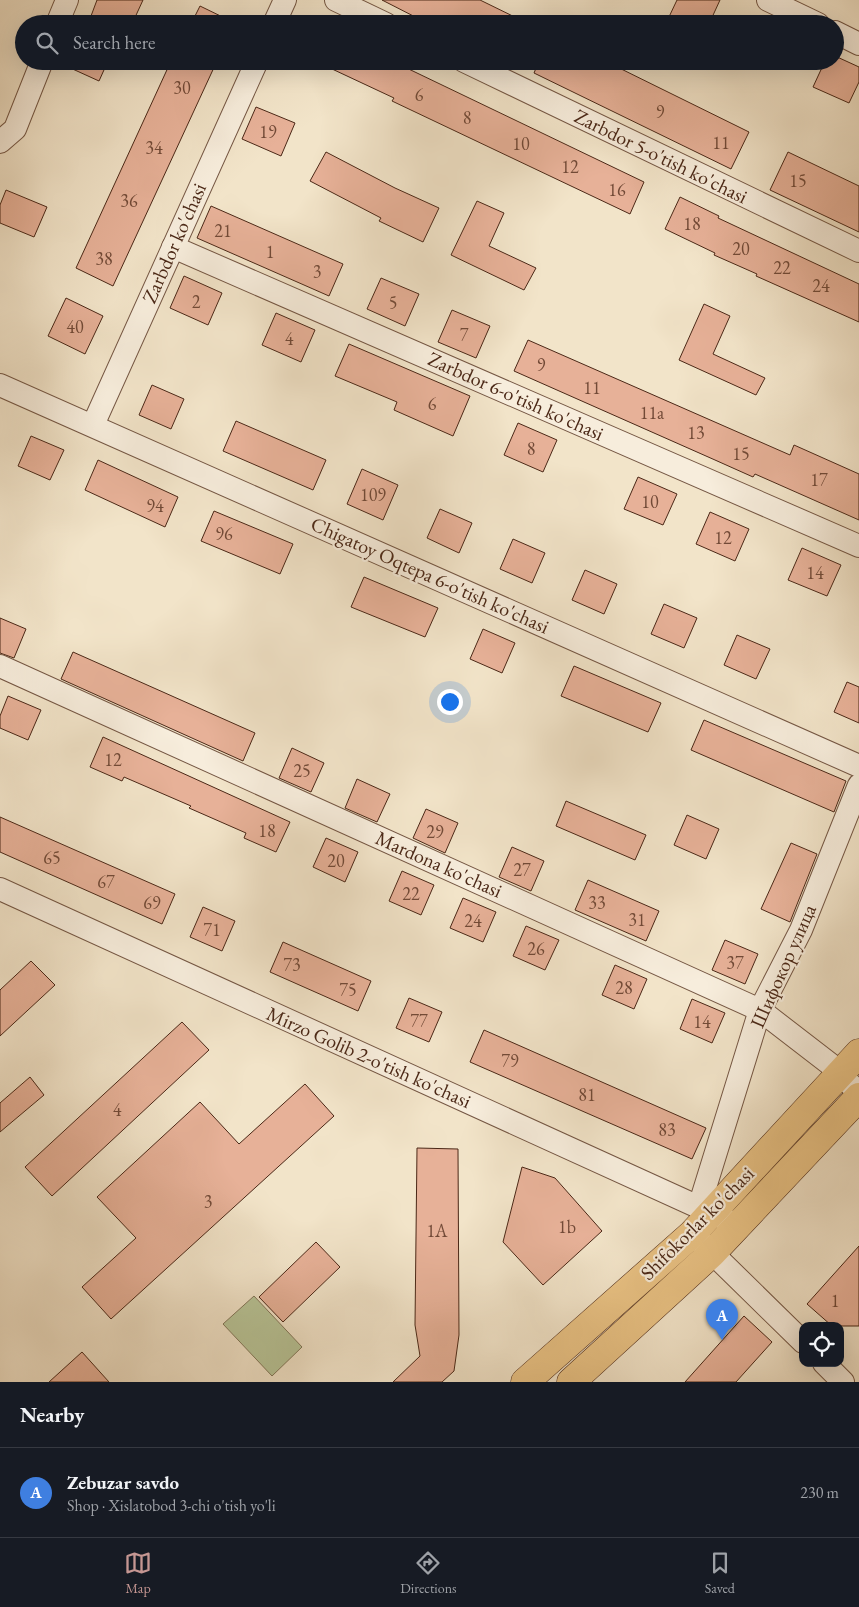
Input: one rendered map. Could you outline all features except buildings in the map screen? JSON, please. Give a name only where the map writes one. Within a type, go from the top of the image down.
[{"type":"main road","name":"Shifokorlar ko'chasi","points":[[525,1382],[692,1234],[705,1210],[859,1053]]},
{"type":"main road","name":"Shifokorlar ko'chasi","points":[[571,1382],[712,1253],[859,1097]]},
{"type":"street","points":[[61,15],[67,0]]},
{"type":"street","points":[[278,15],[285,0]]},
{"type":"street","points":[[336,0],[367,15]]},
{"type":"street","points":[[768,0],[799,15]]},
{"type":"street","points":[[844,36],[859,44]]},
{"type":"street","points":[[0,142],[16,129],[39,70]]},
{"type":"street","name":"Zarbdor ko'chasi","points":[[93,425],[253,70]]},
{"type":"street","name":"Zarbdor 5-o'tish ko'chasi","points":[[483,70],[859,251]]},
{"type":"street","name":"Zarbdor 6-o'tish ko'chasi","points":[[173,246],[859,546]]},
{"type":"street","name":"Chigatoy Oqtepa 6-o'tish ko'chasi","points":[[0,385],[859,766]]},
{"type":"street","name":"Mardona ko'chasi","points":[[0,666],[760,1010],[840,1073],[859,1093]]},
{"type":"street","name":"Шифокор улица","points":[[705,1210],[760,1010],[801,930],[859,785]]},
{"type":"street","name":"Mirzo Golib 2-o'tish ko'chasi","points":[[0,889],[739,1225]]},
{"type":"street","points":[[692,1234],[799,1338]]},
{"type":"street","points":[[828,1367],[843,1382]]},
{"type":"green space","points":[[254,1296],[302,1347],[272,1376],[223,1324]]},
{"type":"place","name":"Zebuzar savdo","points":[[722,1340]]}]
